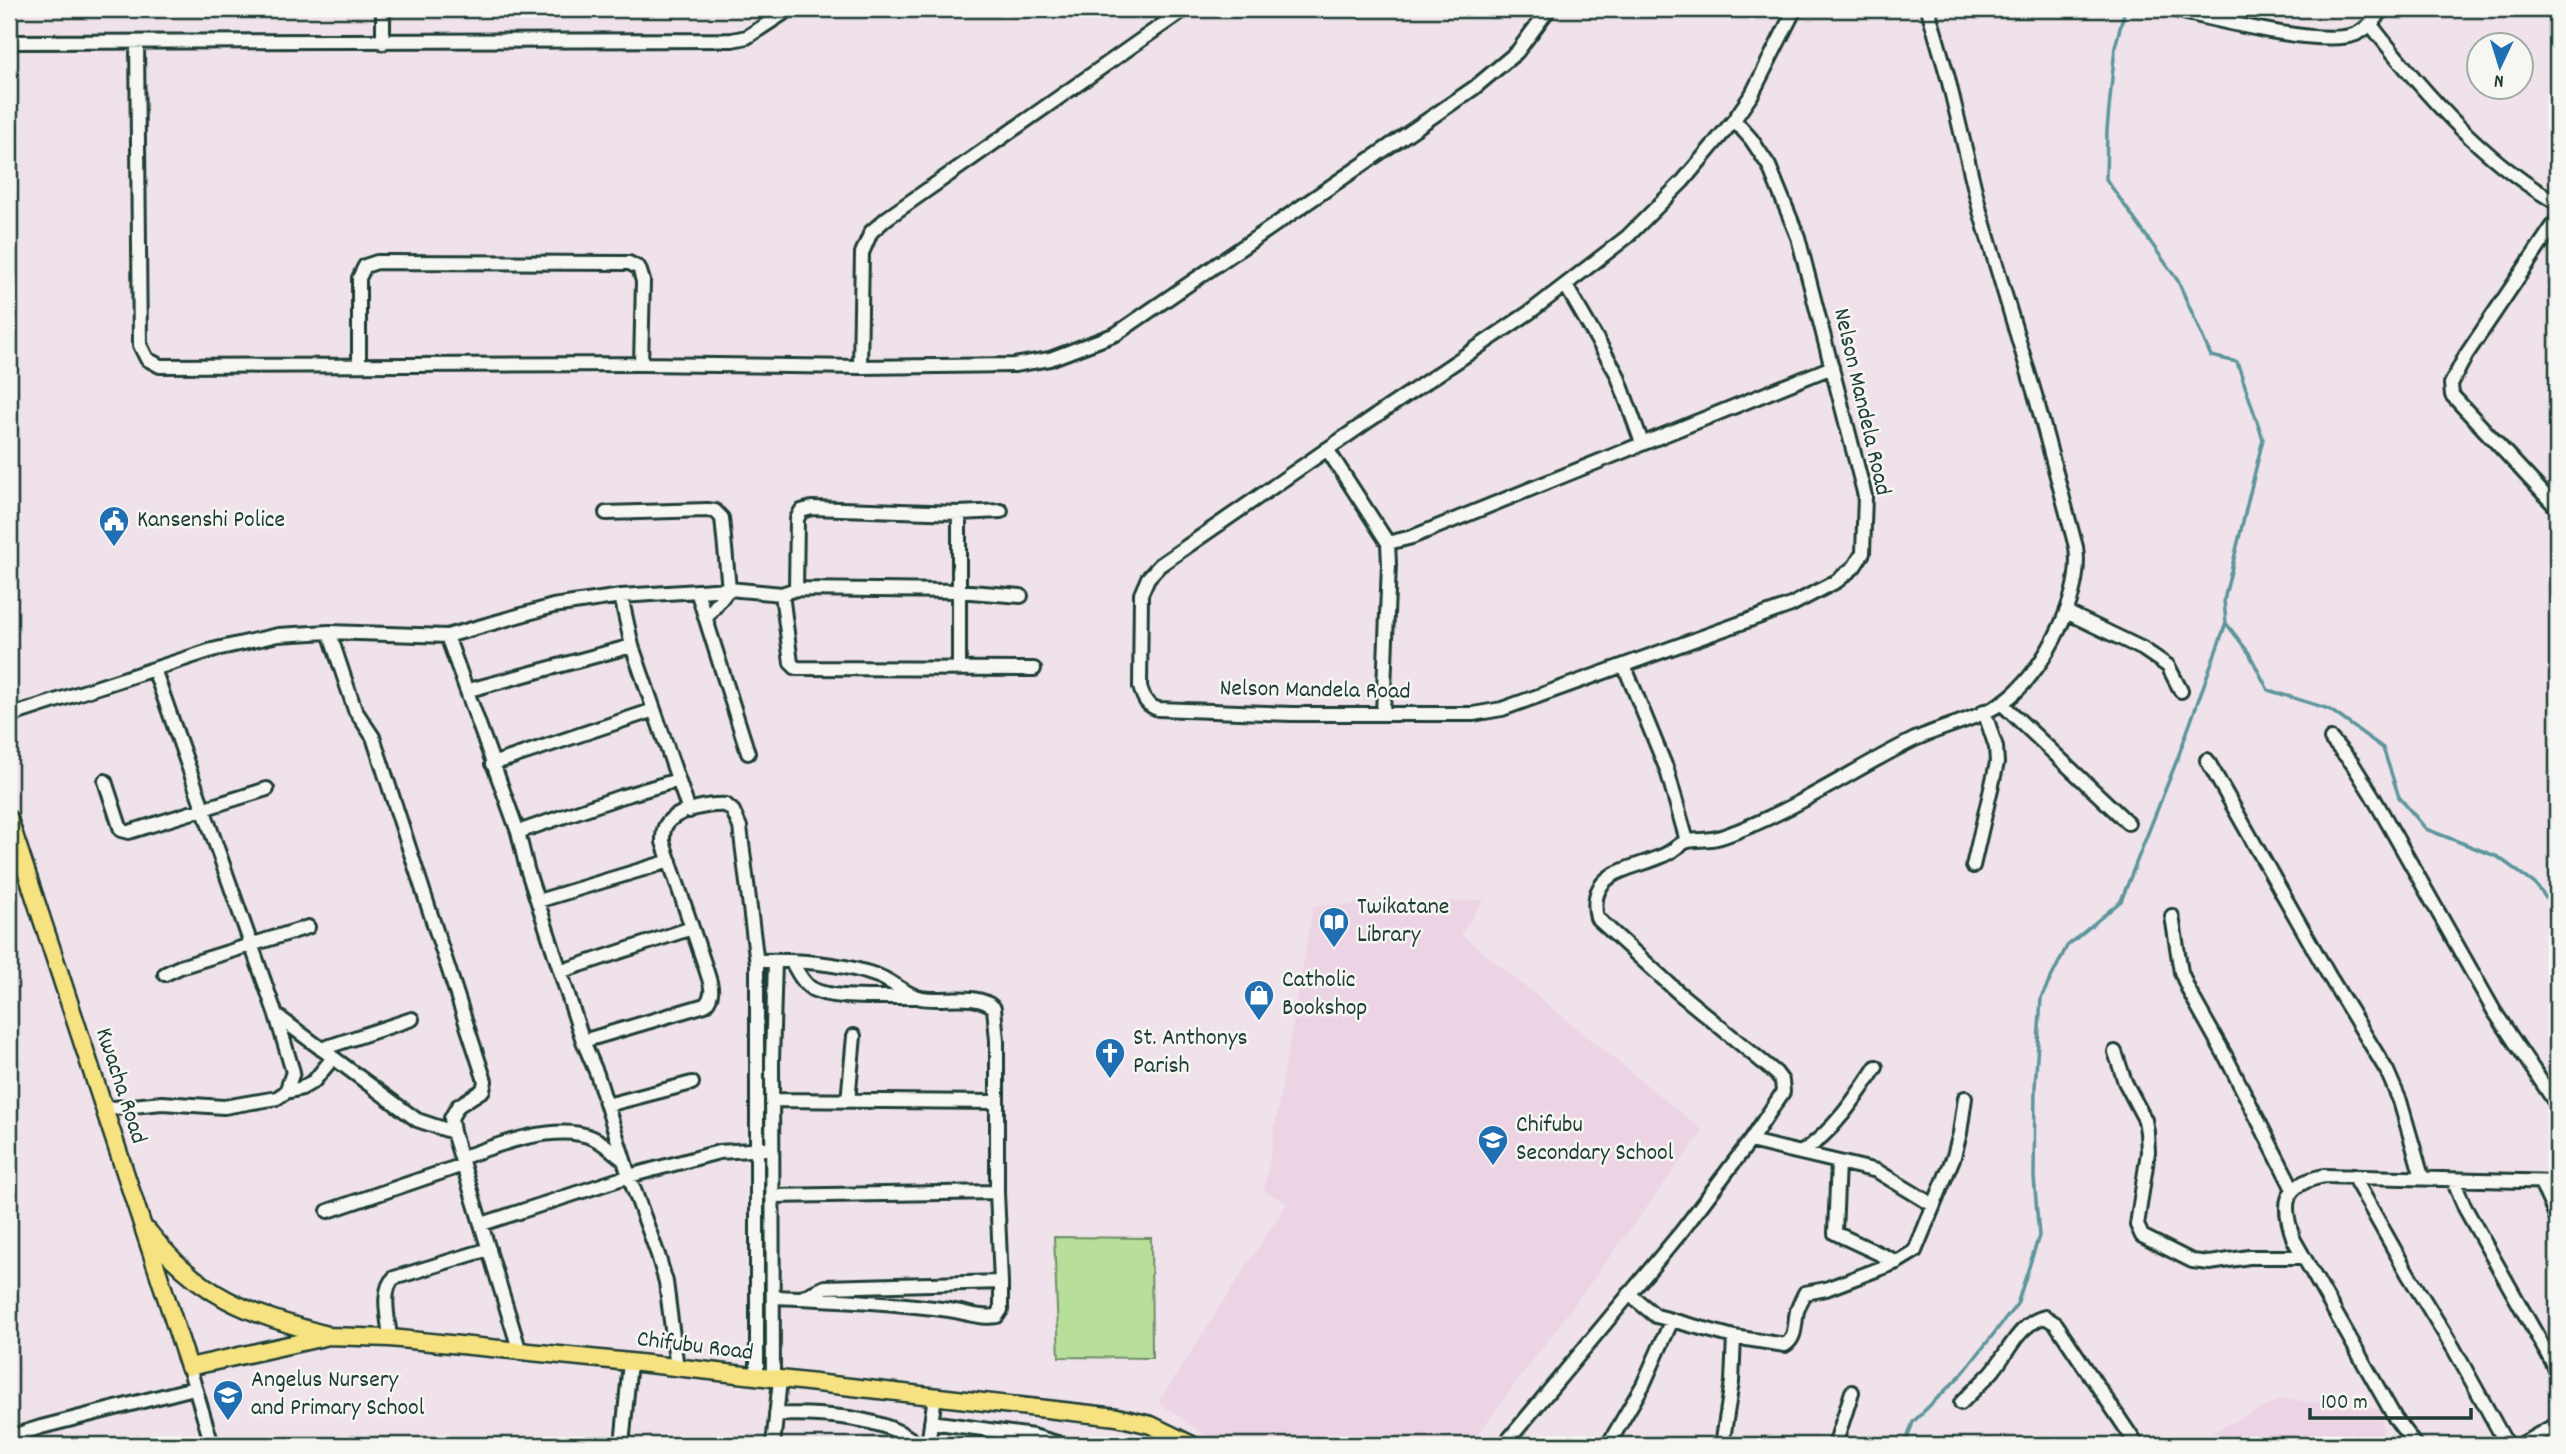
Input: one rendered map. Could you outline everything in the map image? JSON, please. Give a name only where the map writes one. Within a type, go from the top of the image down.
[{"type":"main road","name":"Kwacha Road","points":[[9,819],[189,1367]]},
{"type":"main road","points":[[140,1221],[167,1256],[204,1286],[265,1318],[329,1335]]},
{"type":"main road","name":"Chifubu Road","points":[[189,1367],[329,1335],[390,1338],[1117,1417],[1152,1424],[1192,1445]]},
{"type":"street","points":[[383,9],[383,43]]},
{"type":"street","points":[[9,42],[732,40],[747,37],[790,9]]},
{"type":"street","points":[[860,367],[862,253],[871,232],[887,218],[1185,9]]},
{"type":"street","points":[[137,43],[140,345],[147,359],[160,366],[1014,365],[1050,359],[1116,334],[1474,88],[1517,52],[1549,9]]},
{"type":"street","name":"Nelson Mandela Road","points":[[1734,120],[1769,166],[1798,237],[1865,496],[1863,552],[1854,567],[1837,581],[1791,605],[1502,709],[1473,714],[1292,714],[1158,709],[1149,706],[1140,687],[1141,594],[1148,578],[1160,565],[1566,286],[1627,237],[1659,206],[1734,120],[1752,94],[1796,9]]},
{"type":"street","points":[[1504,1445],[1682,1231],[1751,1141],[1783,1092],[1782,1081],[1776,1073],[1605,928],[1597,918],[1595,909],[1596,896],[1601,885],[1612,876],[1667,854],[1687,841],[1722,837],[1764,821],[1915,739],[2001,704],[2022,686],[2044,657],[2066,612],[2076,570],[2076,547],[2036,398],[1980,211],[1952,91],[1928,9]]},
{"type":"street","points":[[2170,9],[2268,31],[2332,38],[2355,35],[2371,24],[2383,9]]},
{"type":"street","points":[[2371,24],[2419,85],[2482,148],[2502,166],[2557,203]]},
{"type":"street","points":[[2557,220],[2466,355],[2451,384],[2452,395],[2557,508]]},
{"type":"street","points":[[359,365],[359,278],[365,266],[377,262],[629,263],[639,268],[643,281],[641,364]]},
{"type":"street","points":[[1566,286],[1617,374],[1642,443]]},
{"type":"street","points":[[1388,543],[1412,537],[1832,367]]},
{"type":"street","points":[[1328,449],[1388,543],[1383,714]]},
{"type":"street","points":[[796,589],[797,519],[801,511],[811,508],[958,513],[1001,511]]},
{"type":"street","points":[[606,513],[708,510],[715,511],[722,518],[729,589],[706,618]]},
{"type":"street","points":[[958,513],[959,669]]},
{"type":"street","points":[[9,716],[255,639],[295,633],[447,636],[553,606],[621,596],[729,589],[782,594],[796,589],[958,591],[1021,596]]},
{"type":"street","points":[[697,591],[748,753]]},
{"type":"street","points":[[782,594],[791,663],[796,668],[1034,669]]},
{"type":"street","points":[[621,596],[632,646],[689,811]]},
{"type":"street","points":[[2066,612],[2143,649],[2168,666],[2181,691]]},
{"type":"street","points":[[329,632],[355,710],[373,737],[485,1082],[483,1090],[458,1106],[451,1118],[520,1352]]},
{"type":"street","points":[[447,636],[469,690],[492,764],[518,832],[583,1041],[658,1255],[666,1282],[677,1368]]},
{"type":"street","points":[[469,690],[632,646]]},
{"type":"street","points":[[1624,665],[1667,770],[1687,841]]},
{"type":"street","points":[[154,669],[276,1016],[293,1073],[286,1091]]},
{"type":"street","points":[[2001,704],[2128,823]]},
{"type":"street","points":[[492,764],[654,710]]},
{"type":"street","points":[[1973,866],[1997,763],[1997,747],[1983,711]]},
{"type":"street","points":[[2331,739],[2352,763],[2494,1011],[2557,1105]]},
{"type":"street","points":[[2207,760],[2328,974],[2387,1071],[2400,1101],[2422,1177]]},
{"type":"street","points":[[518,832],[678,780]]},
{"type":"street","points":[[105,781],[121,830],[128,832],[267,789]]},
{"type":"street","points":[[583,1041],[705,1005],[711,998],[712,989],[663,842],[664,829],[670,820],[689,811],[703,806],[726,805],[733,811],[740,827],[757,964],[758,1239],[770,1379],[776,1413],[773,1445]]},
{"type":"street","points":[[538,901],[670,861]]},
{"type":"street","points":[[2172,916],[2181,972],[2189,991],[2232,1068],[2293,1189]]},
{"type":"street","points":[[164,974],[308,928]]},
{"type":"street","points":[[562,971],[692,928]]},
{"type":"street","points":[[757,964],[760,961],[775,961],[860,970],[881,977],[917,997]]},
{"type":"street","points":[[770,1379],[775,961]]},
{"type":"street","points":[[773,1297],[950,1310],[988,1318],[997,1316],[1001,1310],[997,1192],[997,1040],[994,1008],[983,1000],[822,993],[811,988],[792,962]]},
{"type":"street","points":[[276,1016],[417,1120],[453,1132]]},
{"type":"street","points":[[321,1049],[412,1019]]},
{"type":"street","points":[[848,1101],[854,1036]]},
{"type":"street","points":[[2115,1052],[2125,1082],[2145,1120],[2147,1132],[2148,1152],[2137,1225],[2141,1236],[2192,1261],[2210,1263],[2249,1257],[2303,1257]]},
{"type":"street","points":[[104,1109],[162,1103],[224,1107],[277,1098],[286,1091],[302,1088],[314,1081],[332,1059]]},
{"type":"street","points":[[758,1061],[772,1062]]},
{"type":"street","points":[[1801,1153],[1821,1140],[1855,1099],[1876,1067]]},
{"type":"street","points":[[607,1105],[692,1083]]},
{"type":"street","points":[[1629,1294],[1656,1316],[1734,1337],[1785,1345],[1793,1337],[1798,1308],[1805,1293],[1826,1289],[1897,1262],[1914,1251],[1954,1156],[1965,1098]]},
{"type":"street","points":[[772,1101],[996,1102]]},
{"type":"street","points":[[328,1211],[529,1136],[561,1134],[592,1138],[624,1160]]},
{"type":"street","points":[[1751,1141],[1877,1171],[1933,1205]]},
{"type":"street","points":[[482,1224],[629,1176],[719,1152],[772,1148]]},
{"type":"street","points":[[1838,1162],[1835,1233],[1897,1262]]},
{"type":"street","points":[[2353,1176],[2507,1445]]},
{"type":"street","points":[[2415,1445],[2395,1418],[2294,1240],[2287,1214],[2293,1189],[2298,1183],[2309,1179],[2353,1176],[2557,1182]]},
{"type":"street","points":[[2453,1180],[2465,1209],[2557,1371]]},
{"type":"street","points":[[2541,1183],[2557,1218]]},
{"type":"street","points":[[772,1196],[997,1192]]},
{"type":"street","points":[[758,1239],[772,1238]]},
{"type":"street","points":[[390,1338],[388,1283],[394,1278],[489,1249]]},
{"type":"street","points":[[801,1298],[825,1287],[1002,1282]]},
{"type":"street","points":[[1961,1403],[1994,1369],[2007,1348],[2025,1329],[2035,1320],[2045,1317],[2056,1324],[2137,1445]]},
{"type":"street","points":[[1608,1445],[1643,1385],[1672,1320]]},
{"type":"street","points":[[1721,1445],[1732,1382],[1734,1337]]},
{"type":"street","points":[[622,1445],[630,1362]]},
{"type":"street","points":[[189,1367],[212,1445]]},
{"type":"street","points":[[11,1445],[9,1438],[41,1427],[194,1388]]},
{"type":"street","points":[[1835,1445],[1852,1392]]},
{"type":"street","points":[[928,1445],[935,1396]]},
{"type":"street","points":[[776,1413],[811,1414],[869,1423],[911,1438],[918,1445]]},
{"type":"street","points":[[932,1422],[1032,1436],[1064,1445]]},
{"type":"street","points":[[2520,1445],[2557,1424]]},
{"type":"shaded area","name":"Chifubu Secondary School","points":[[1484,900],[1461,934],[1703,1131],[1470,1445],[1218,1445],[1159,1402],[1287,1203],[1264,1191],[1313,906]]},
{"type":"shaded area","points":[[2281,1399],[2381,1409],[2384,1445],[2207,1445],[2203,1437]]},
{"type":"green space","points":[[1054,1237],[1151,1238],[1152,1358],[1059,1357]]},
{"type":"waterway","points":[[1905,1445],[1913,1422],[1963,1373],[2017,1304],[2039,1236],[2034,1177],[2035,1087],[2041,998],[2067,946],[2121,901],[2177,760],[2226,623],[2224,600],[2263,439],[2237,362],[2211,356],[2178,281],[2106,179],[2107,130],[2115,47],[2125,9]]},
{"type":"waterway","points":[[2226,623],[2249,653],[2268,690],[2329,709],[2383,748],[2399,797],[2426,829],[2498,857],[2535,884],[2557,912]]},
{"type":"place","name":"Kansenshi Police","points":[[114,548]]},
{"type":"place","name":"Twikatane Library","points":[[1334,949]]},
{"type":"place","name":"Catholic Bookshop","points":[[1259,1022]]},
{"type":"place","name":"St. Anthonys Parish","points":[[1110,1080]]},
{"type":"place","name":"Chifubu Secondary School","points":[[1493,1167]]},
{"type":"place","name":"Angelus Nursery and Primary School","points":[[228,1422]]}]
